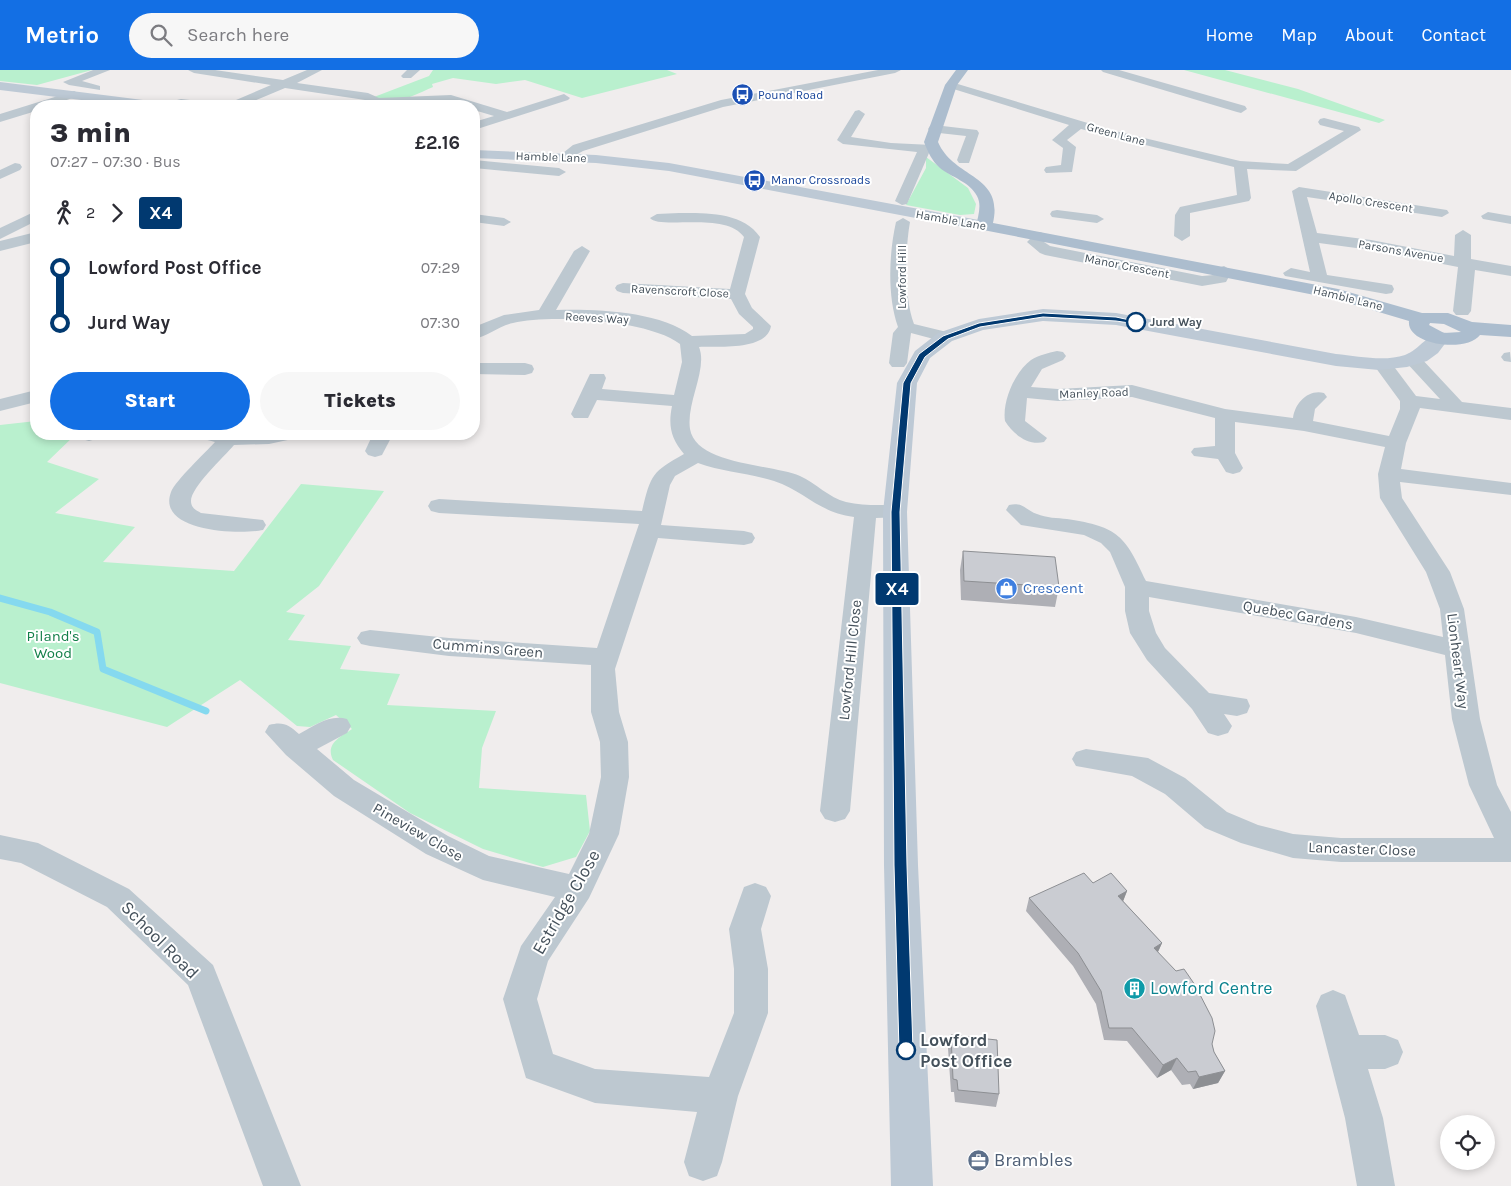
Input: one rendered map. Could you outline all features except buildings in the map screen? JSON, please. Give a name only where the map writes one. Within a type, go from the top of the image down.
[{"type":"main road","points":[[962,70],[952,86],[934,129],[928,150],[946,165],[973,182],[986,194],[990,206],[984,226]]},
{"type":"main road","name":"Hamble Lane","points":[[984,226],[1338,294],[1423,319],[1466,319]]},
{"type":"main road","points":[[1423,319],[1419,321],[1420,328],[1440,337],[1463,339],[1471,334],[1466,319]]},
{"type":"main road","points":[[1466,319],[1511,331]]},
{"type":"street","points":[[96,88],[69,82],[104,70]]},
{"type":"street","points":[[194,70],[368,97],[371,100]]},
{"type":"street","points":[[248,100],[288,84],[316,70]]},
{"type":"street","points":[[565,157],[578,148],[720,104],[895,70]]},
{"type":"street","points":[[1107,70],[1240,109]]},
{"type":"street","points":[[0,86],[117,100]]},
{"type":"street","name":"Green Lane","points":[[952,86],[1079,124],[1240,165],[1283,169],[1303,162],[1356,130],[1324,122]]},
{"type":"street","points":[[57,100],[74,94]]},
{"type":"street","points":[[480,124],[560,100],[538,96]]},
{"type":"street","points":[[436,100],[454,100]]},
{"type":"street","points":[[480,108],[508,116]]},
{"type":"street","points":[[0,118],[30,109]]},
{"type":"street","points":[[853,115],[843,140],[928,150],[902,201]]},
{"type":"street","points":[[1051,170],[1067,169],[1070,148],[1058,140],[1079,124]]},
{"type":"street","points":[[934,129],[973,133],[964,160]]},
{"type":"street","name":"Hamble Lane","points":[[480,155],[506,161],[565,157],[669,167],[984,226]]},
{"type":"street","points":[[480,163],[506,161],[559,172]]},
{"type":"street","points":[[1182,236],[1182,215],[1185,210],[1244,198],[1240,165]]},
{"type":"street","name":"Apollo Crescent","points":[[1310,237],[1299,191],[1442,213]]},
{"type":"street","points":[[1057,214],[1090,218],[1080,244]]},
{"type":"street","points":[[657,218],[686,216],[712,219],[745,228],[751,232],[750,244],[731,250]]},
{"type":"street","points":[[1488,216],[1511,220]]},
{"type":"street","points":[[480,219],[504,222]]},
{"type":"street","points":[[0,234],[30,220]]},
{"type":"street","name":"Lowford Hill","points":[[906,224],[900,298],[903,319],[907,326],[945,338]]},
{"type":"street","points":[[1464,235],[1462,257],[1467,268],[1466,319]]},
{"type":"street","name":"Manor Crescent","points":[[1040,237],[1035,242],[1045,250],[1202,280],[1220,279],[1224,271]]},
{"type":"street","points":[[1310,237],[1320,279]]},
{"type":"street","name":"Parsons Avenue","points":[[1310,237],[1511,271]]},
{"type":"street","points":[[0,246],[30,238]]},
{"type":"street","name":"Ravenscroft Close","points":[[688,342],[749,339],[761,332],[762,326],[745,310],[737,294],[750,244]]},
{"type":"street","points":[[544,316],[583,258]]},
{"type":"street","points":[[1291,273],[1386,288]]},
{"type":"street","name":"Ravenscroft Close","points":[[624,288],[737,294]]},
{"type":"street","points":[[912,1186],[903,962],[896,512],[907,383],[922,356],[945,338],[979,325],[1043,315],[1116,319],[1336,360],[1382,364],[1413,360],[1429,352],[1440,337]]},
{"type":"street","name":"Reeves Way","points":[[480,330],[505,319],[544,316],[606,317],[644,321],[678,334],[688,342]]},
{"type":"street","name":"Lowford Hill","points":[[898,363],[902,333],[907,326]]},
{"type":"street","points":[[688,342],[693,354],[682,400],[679,428],[684,442],[699,454],[725,465],[774,474],[792,481],[829,503],[843,508],[896,512]]},
{"type":"street","points":[[1023,433],[1015,421],[1014,411],[1027,375],[1035,366],[1057,356]]},
{"type":"street","points":[[1413,360],[1450,398],[1455,406]]},
{"type":"street","points":[[1382,364],[1410,401],[1511,414]]},
{"type":"street","points":[[480,368],[525,369]]},
{"type":"street","points":[[581,414],[593,386],[682,400]]},
{"type":"street","name":"Manley Road","points":[[1020,392],[1058,395],[1132,391],[1158,396],[1225,415],[1304,424],[1396,443]]},
{"type":"street","points":[[0,405],[30,398]]},
{"type":"street","points":[[1304,424],[1302,415],[1307,400]]},
{"type":"street","name":"Lionheart Way","points":[[1410,401],[1410,409],[1396,443],[1389,474],[1391,498],[1438,572],[1452,609],[1466,719],[1483,785],[1511,842]]},
{"type":"street","points":[[1201,452],[1229,461],[1225,415]]},
{"type":"street","points":[[227,440],[182,491],[178,500],[180,509],[187,516],[204,521],[255,525]]},
{"type":"street","name":"Estridge Close","points":[[699,454],[667,472],[659,485],[650,524],[602,669],[605,712],[614,742],[615,776],[604,834],[578,889],[533,956],[520,999],[539,1066],[595,1086],[720,1096]]},
{"type":"street","points":[[1389,474],[1511,489]]},
{"type":"street","points":[[439,506],[650,524],[744,538]]},
{"type":"street","name":"Lowford Hill Close","points":[[835,811],[866,510]]},
{"type":"street","points":[[1022,522],[1089,529],[1109,538],[1120,550],[1137,587],[1136,611],[1144,633],[1156,654],[1201,702],[1218,726]]},
{"type":"street","name":"Quebec Gardens","points":[[1137,587],[1356,625],[1457,649]]},
{"type":"street","name":"Cummins Green","points":[[370,638],[452,639],[606,657]]},
{"type":"street","points":[[1201,702],[1237,706]]},
{"type":"street","name":"Pineview Close","points":[[337,726],[288,740],[344,788],[437,845],[483,867],[578,889]]},
{"type":"street","name":"Lancaster Close","points":[[1086,759],[1138,766],[1175,786],[1216,820],[1252,835],[1293,846],[1341,850],[1511,850]]},
{"type":"street","name":"School Road","points":[[0,847],[27,852],[118,898],[201,976],[282,1186]]},
{"type":"street","points":[[703,1162],[720,1096],[751,1013],[751,969],[745,929],[755,896]]},
{"type":"street","points":[[1333,1006],[1364,1118],[1376,1186]]},
{"type":"street","points":[[1347,1052],[1386,1052]]},
{"type":"green space","points":[[0,70],[92,70],[37,85],[0,81]]},
{"type":"green space","points":[[433,70],[667,70],[677,74],[582,98],[525,80],[496,84],[453,78],[432,84],[433,87],[400,100],[381,100],[374,97],[429,76]]},
{"type":"green space","points":[[1184,70],[1225,70],[1298,89],[1385,120],[1379,123]]},
{"type":"green space","points":[[926,157],[968,188],[976,204],[974,214],[960,215],[906,205],[926,168]]},
{"type":"green space","name":"Piland's Wood","points":[[30,422],[30,440],[70,440],[47,462],[99,479],[55,513],[135,527],[103,562],[234,571],[301,484],[384,491],[319,586],[286,612],[305,615],[288,640],[351,646],[340,669],[400,674],[387,705],[496,711],[482,748],[479,788],[586,795],[590,831],[576,857],[543,867],[483,849],[410,813],[333,760],[331,754],[332,745],[352,729],[336,715],[310,727],[297,726],[240,680],[167,727],[0,683],[0,425]]},
{"type":"waterway","points":[[0,598],[50,612],[97,632],[103,669],[206,711]]},
{"type":"bus line","name":"X4","points":[[906,1050],[900,865],[896,512],[907,383],[922,356],[945,338],[979,325],[1043,315],[1136,322]]},
{"type":"place","name":"Pound Road","points":[[742,95]]},
{"type":"place","name":"Manor Crossroads","points":[[755,180]]},
{"type":"place","name":"Jurd Way","points":[[1136,322]]},
{"type":"place","name":"Crescent","points":[[1007,588]]},
{"type":"place","name":"Lowford Centre","points":[[1134,988]]},
{"type":"place","name":"Lowford Post Office","points":[[906,1050]]},
{"type":"place","name":"Brambles","points":[[978,1160]]}]
